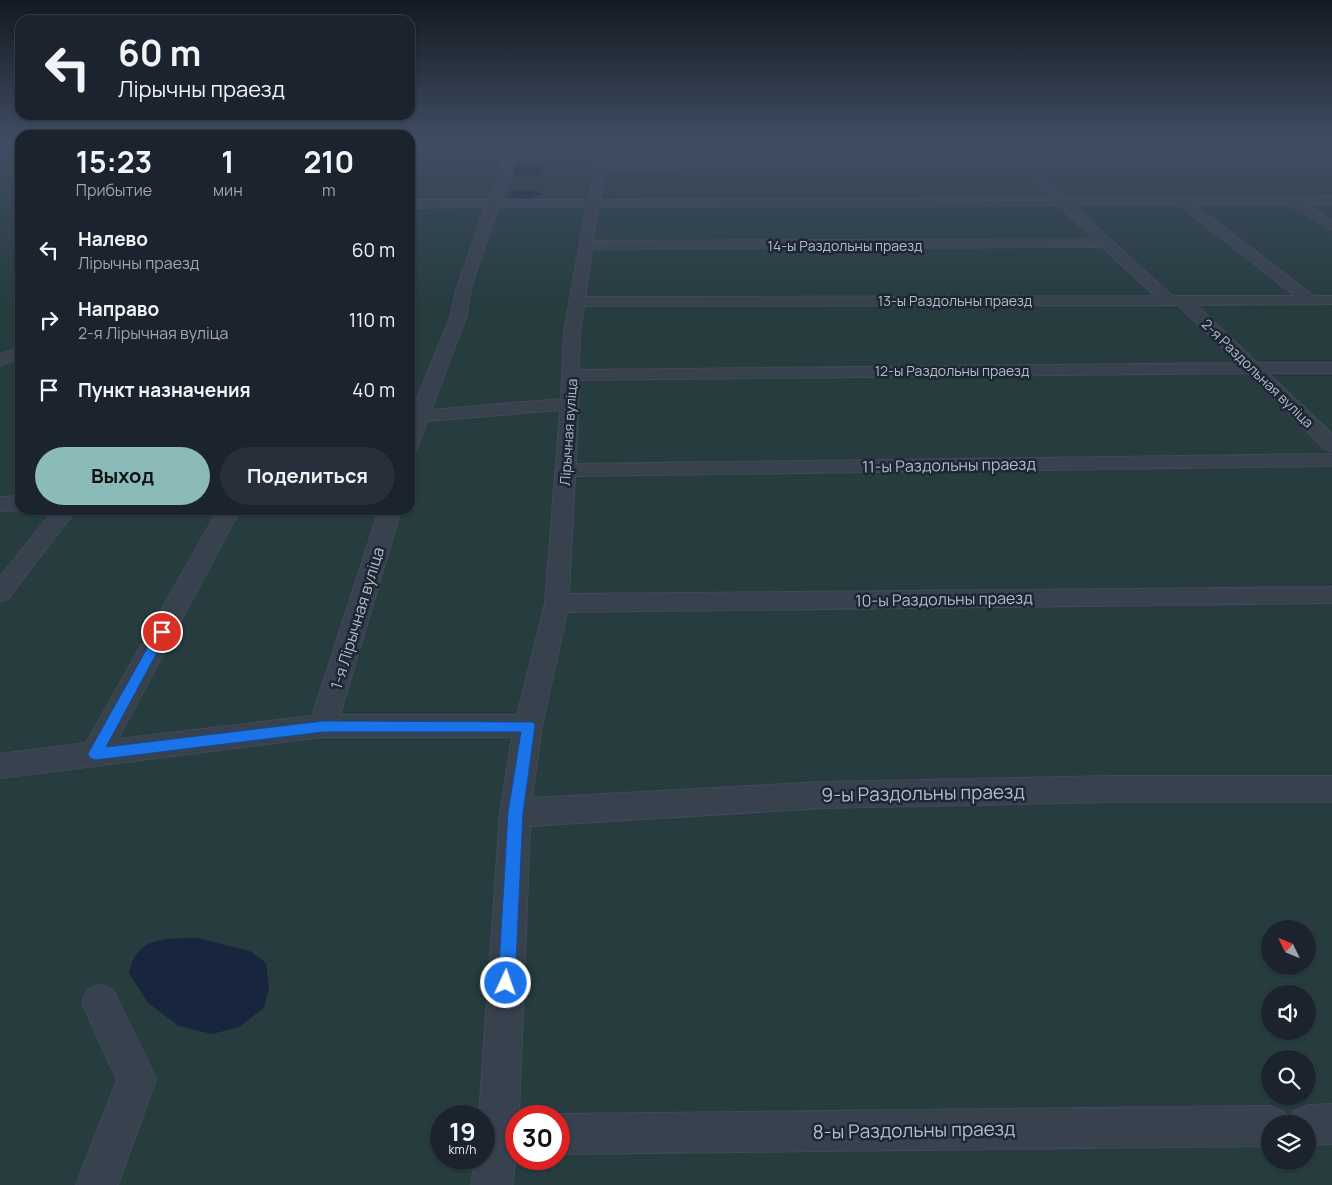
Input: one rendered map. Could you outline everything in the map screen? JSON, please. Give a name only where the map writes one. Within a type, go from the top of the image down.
[{"type":"street","points":[[497,194],[464,288],[458,318],[415,417],[570,404]]},
{"type":"street","name":"Лірычная вуліца","points":[[508,1105],[516,813],[528,726],[557,603],[572,375],[572,333],[585,245],[593,202],[597,194]]},
{"type":"street","points":[[1055,194],[1105,243],[1167,299]]},
{"type":"street","points":[[1181,200],[1310,300]]},
{"type":"street","points":[[1289,200],[1332,226]]},
{"type":"street","points":[[415,204],[1332,200]]},
{"type":"street","name":"14-ы Раздольны праезд","points":[[585,245],[1105,243]]},
{"type":"street","name":"13-ы Раздольны праезд","points":[[577,302],[1167,299],[1184,302],[1198,299],[1332,300]]},
{"type":"street","name":"2-я Раздольная вуліца","points":[[1184,302],[1332,445]]},
{"type":"street","points":[[0,360],[15,355]]},
{"type":"street","name":"12-ы Раздольны праезд","points":[[572,375],[905,370],[1332,368]]},
{"type":"street","name":"11-ы Раздольны праезд","points":[[566,470],[1332,460]]},
{"type":"street","points":[[0,504],[15,503]]},
{"type":"street","points":[[0,594],[61,515]]},
{"type":"street","points":[[95,754],[226,515]]},
{"type":"street","name":"1-я Лірычная вуліца","points":[[323,726],[388,515]]},
{"type":"street","name":"10-ы Раздольны праезд","points":[[557,603],[1332,595]]},
{"type":"street","points":[[0,766],[323,726],[528,726]]},
{"type":"street","name":"9-ы Раздольны праезд","points":[[516,813],[823,794],[1109,789],[1332,790]]},
{"type":"street","points":[[97,1185],[137,1079],[100,1003]]},
{"type":"street","points":[[1316,1125],[1332,1124]]},
{"type":"street","name":"8-ы Раздольны праезд","points":[[570,1134],[1261,1126]]},
{"type":"street","name":"Лірычная вуліца","points":[[492,1185],[505,1142]]},
{"type":"green space","points":[[0,194],[15,194],[15,515],[415,515],[415,194],[1332,194],[1332,1185],[0,1185]]},
{"type":"water","points":[[511,194],[540,194],[530,199],[509,197]]},
{"type":"water","points":[[198,938],[250,951],[266,963],[269,988],[264,1008],[239,1027],[212,1034],[179,1026],[148,1003],[129,973],[138,952],[146,945],[164,939]]},
{"type":"route","points":[[162,632],[95,754],[323,726],[528,726],[516,813],[506,983]]}]
